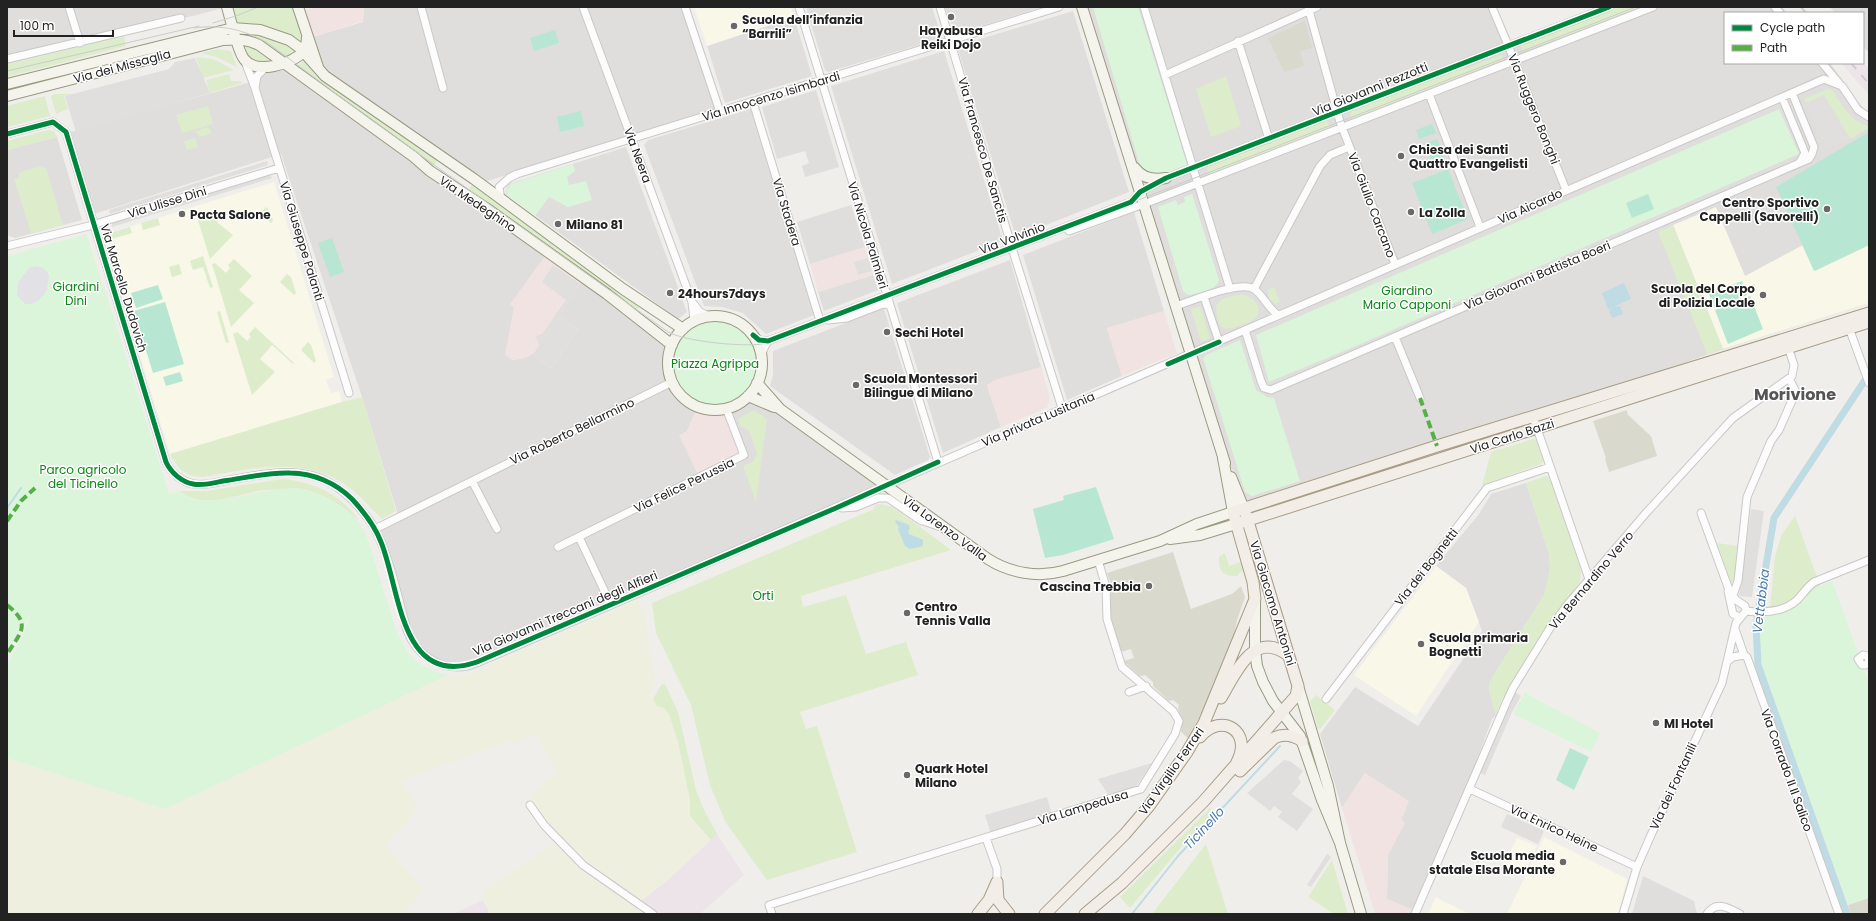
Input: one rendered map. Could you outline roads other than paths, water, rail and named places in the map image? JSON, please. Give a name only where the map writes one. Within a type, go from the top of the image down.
[{"type":"main road","points":[[227,7],[236,39],[244,59],[253,66],[264,68],[283,63],[294,58],[303,52],[306,46],[307,37]]},
{"type":"main road","points":[[298,7],[319,69]]},
{"type":"main road","points":[[1082,7],[1239,510],[1196,524],[1160,541],[1098,560]]},
{"type":"main road","points":[[1087,7],[1135,168],[1139,187]]},
{"type":"main road","name":"Via dei Missaglia","points":[[7,84],[234,28],[260,30],[274,34],[289,40],[303,52]]},
{"type":"main road","name":"Via dei Missaglia","points":[[7,96],[213,42],[236,39]]},
{"type":"main road","name":"Via Medeghino","points":[[236,39],[248,40],[259,45],[414,157],[430,171],[486,208],[606,294],[672,345]]},
{"type":"main road","name":"Via Medeghino","points":[[303,52],[332,80],[474,179],[623,289],[683,329]]},
{"type":"main road","points":[[1135,168],[1144,176],[1155,179],[1166,178]]},
{"type":"main road","name":"Via Carlo Bazzi","points":[[1848,324],[1869,312]]},
{"type":"main road","points":[[709,316],[719,316],[738,322],[753,336],[759,346],[762,358],[761,371],[757,383],[748,396],[740,402],[726,408],[709,409],[693,404],[679,393],[672,382],[668,366],[672,345],[683,329],[694,320],[709,316]]},
{"type":"main road","name":"Via Carlo Bazzi","points":[[1239,510],[1533,417],[1848,324],[1869,322]]},
{"type":"main road","name":"Via Carlo Bazzi","points":[[1236,524],[1537,429],[1787,343]]},
{"type":"main road","name":"Via Lorenzo Valla","points":[[757,383],[780,410]]},
{"type":"main road","name":"Via Lorenzo Valla","points":[[748,396],[780,410],[992,562],[1015,571],[1039,574],[1054,573],[1098,560]]},
{"type":"main road","name":"Via Giacomo Antonini","points":[[1239,510],[1248,521],[1329,791],[1340,843],[1362,914]]},
{"type":"main road","name":"Via Giacomo Antonini","points":[[1239,510],[1236,524],[1253,582],[1255,599],[1255,650],[1257,666],[1263,682],[1302,741],[1322,800],[1340,843]]},
{"type":"main road","points":[[1160,541],[1200,535],[1236,524]]},
{"type":"main road","name":"Via Virgilio Ferrari","points":[[1045,914],[1125,834],[1149,806],[1187,752],[1204,724],[1255,599]]},
{"type":"main road","points":[[1204,724],[1245,658],[1255,650],[1271,646],[1282,650],[1288,655]]},
{"type":"main road","points":[[1086,914],[1122,884],[1222,782],[1295,699],[1298,686]]},
{"type":"main road","points":[[1187,752],[1209,728],[1222,724],[1228,726],[1239,734],[1242,745],[1239,757],[1232,771]]},
{"type":"main road","points":[[1222,782],[1240,771],[1278,735],[1290,735],[1302,741]]},
{"type":"main road","points":[[978,914],[985,906],[997,882]]},
{"type":"main road","points":[[997,882],[998,900],[1009,914]]},
{"type":"main road","points":[[1040,914],[1056,904]]},
{"type":"street","points":[[69,7],[80,43]]},
{"type":"street","points":[[421,7],[443,88]]},
{"type":"street","name":"Via Neera","points":[[583,7],[692,302],[694,320]]},
{"type":"street","points":[[685,7],[720,112]]},
{"type":"street","name":"Via Nicola Palmieri","points":[[799,7],[886,296],[886,304],[938,462]]},
{"type":"street","name":"Via Francesco De Sanctis","points":[[940,7],[1012,248],[1062,408]]},
{"type":"street","name":"Via Innocenzo Isimbardi","points":[[501,200],[499,188],[508,178],[517,174],[1058,7]]},
{"type":"street","points":[[1144,7],[1230,289]]},
{"type":"street","points":[[1165,75],[1309,9],[1317,7]]},
{"type":"street","name":"Via Ruggero Bonghi","points":[[1492,7],[1566,190]]},
{"type":"street","name":"Via Giovanni Pezzotti","points":[[1139,187],[1337,113],[1508,45],[1609,7]]},
{"type":"street","points":[[1144,204],[1653,7]]},
{"type":"street","points":[[1309,9],[1342,128]]},
{"type":"street","points":[[7,59],[181,18]]},
{"type":"street","points":[[1238,41],[1269,139]]},
{"type":"street","name":"Via Giuseppe Palanti","points":[[244,59],[255,88],[349,393]]},
{"type":"street","points":[[1823,64],[1826,72],[1824,79],[1842,86]]},
{"type":"street","points":[[1824,64],[1842,86],[1858,110],[1869,117]]},
{"type":"street","points":[[255,88],[257,76],[264,68]]},
{"type":"street","name":"Via Aicardo","points":[[1219,342],[1277,314],[1824,79]]},
{"type":"street","name":"Via Giovanni Battista Boeri","points":[[1245,330],[1264,388],[1271,390],[1809,159],[1814,147],[1792,93]]},
{"type":"street","points":[[1429,94],[1480,227]]},
{"type":"street","points":[[1782,97],[1805,154],[1800,162]]},
{"type":"street","name":"Via Stadera","points":[[753,102],[820,321]]},
{"type":"street","name":"Via Marcello Dudovich","points":[[7,134],[53,122],[66,132],[165,460]]},
{"type":"street","name":"Via Giulio Carcano","points":[[1342,128],[1395,264]]},
{"type":"street","points":[[1254,289],[1320,166],[1330,155],[1349,147]]},
{"type":"street","name":"Via Ulisse Dini","points":[[7,246],[94,224],[279,168]]},
{"type":"street","name":"Via Volvinio","points":[[768,341],[1131,202],[1139,187]]},
{"type":"street","name":"Via Volvinio","points":[[1012,248],[1020,250],[1144,204]]},
{"type":"street","points":[[1176,306],[1240,286],[1254,289],[1269,309],[1277,314]]},
{"type":"street","points":[[1204,297],[1219,342]]},
{"type":"street","name":"Via Neera","points":[[692,302],[700,312],[709,316]]},
{"type":"street","name":"Via Volvinio","points":[[820,321],[847,318],[886,304]]},
{"type":"street","points":[[1848,324],[1869,382]]},
{"type":"street","points":[[753,336],[759,340],[768,341],[764,348],[762,358]]},
{"type":"street","points":[[1395,337],[1420,398]]},
{"type":"street","name":"Via privata Lusitania","points":[[886,486],[1062,408],[1219,342]]},
{"type":"street","points":[[1733,595],[1738,581],[1747,497],[1771,441],[1779,430],[1794,396],[1795,390],[1790,380],[1794,369],[1787,343]]},
{"type":"street","name":"Via Bernardino Verro","points":[[1416,914],[1513,688],[1550,628],[1589,579],[1646,513],[1733,418],[1790,380]]},
{"type":"street","name":"Via Roberto Bellarmino","points":[[375,530],[672,382]]},
{"type":"street","name":"Via Felice Perussia","points":[[558,546],[744,456],[726,408]]},
{"type":"street","points":[[1533,417],[1589,579]]},
{"type":"street","name":"Via Giovanni Treccani degli Alfieri","points":[[165,460],[169,468],[176,475],[193,484],[203,484],[278,473],[298,473],[316,477],[345,492],[359,507],[375,530],[381,543],[408,635],[420,651],[428,658],[437,663],[457,666],[477,662],[886,486]]},
{"type":"street","name":"Via dei Bognetti","points":[[1326,699],[1487,488],[1550,467]]},
{"type":"street","points":[[472,481],[497,529]]},
{"type":"street","name":"Via Giovanni Treccani degli Alfieri","points":[[836,508],[856,507],[878,498],[888,498],[920,520],[944,528]]},
{"type":"street","points":[[1701,513],[1728,587],[1733,614],[1739,617],[1748,612],[1767,612],[1789,605],[1797,600],[1808,586],[1814,582],[1869,560]]},
{"type":"street","points":[[579,537],[611,605]]},
{"type":"street","name":"Via Lampedusa","points":[[772,914],[769,906],[1141,789],[1175,734],[1178,721],[1173,711],[1146,686],[1124,670],[1119,662],[1107,619],[1106,587],[1098,560]]},
{"type":"street","points":[[1728,587],[1740,603],[1745,606],[1748,612]]},
{"type":"street","points":[[1732,608],[1736,604],[1740,603]]},
{"type":"street","name":"Via dei Fontanili","points":[[1623,914],[1637,867],[1722,683],[1728,661],[1734,627],[1739,617]]},
{"type":"street","name":"Via Corrado II Il Salico","points":[[1734,627],[1744,655],[1747,658],[1839,914]]},
{"type":"street","points":[[1728,661],[1733,657],[1744,655]]},
{"type":"street","points":[[1129,692],[1146,686]]},
{"type":"street","name":"Via Enrico Heine","points":[[1470,789],[1637,867]]},
{"type":"street","points":[[530,805],[544,825],[583,865],[653,914]]},
{"type":"street","points":[[986,838],[997,869],[997,882]]},
{"type":"street","points":[[1707,914],[1713,908],[1722,906],[1740,914]]},
{"type":"water","points":[[1624,283],[1631,299],[1615,306],[1620,306],[1623,314],[1612,318],[1609,310],[1613,308],[1608,309],[1602,293]]},
{"type":"water","points":[[896,520],[909,525],[909,534],[923,540],[923,546],[910,549],[905,546],[898,529],[899,527],[895,522]]},
{"type":"waterway","name":"Vettabbia","points":[[1847,914],[1758,665],[1756,625],[1774,518],[1869,374]]},
{"type":"waterway","points":[[7,508],[21,488]]},
{"type":"waterway","name":"Ticinello","points":[[1132,914],[1178,856],[1280,746]]},
{"type":"tram line","points":[[213,23],[258,7]]},
{"type":"tram line","points":[[194,28],[214,27],[242,31],[268,43],[370,119],[668,332],[689,339],[747,345],[769,343],[1636,7]]},
{"type":"tram line","points":[[7,71],[199,26]]},
{"type":"railway","points":[[1801,7],[1805,12]]},
{"type":"railway","points":[[1852,64],[1869,84]]},
{"type":"place","name":"Hayabusa Reiki Dojo","points":[[951,17]]},
{"type":"place","name":"Scuola dell’infanzia “Barrili”","points":[[734,26]]},
{"type":"place","name":"Chiesa dei Santi Quattro Evangelisti","points":[[1401,156]]},
{"type":"place","name":"Centro Sportivo Cappelli (Savorelli)","points":[[1827,209]]},
{"type":"place","name":"La Zolla","points":[[1411,212]]},
{"type":"place","name":"Pacta Salone","points":[[182,214]]},
{"type":"place","name":"Milano 81","points":[[558,224]]},
{"type":"place","name":"24hours7days","points":[[670,293]]},
{"type":"place","name":"Scuola del Corpo di Polizia Locale","points":[[1763,295]]},
{"type":"place","name":"Sechi Hotel","points":[[887,332]]},
{"type":"place","name":"Scuola Montessori Bilingue di Milano","points":[[856,385]]},
{"type":"place","name":"Cascina Trebbia","points":[[1149,586]]},
{"type":"place","name":"Centro Tennis Valla","points":[[907,613]]},
{"type":"place","name":"Scuola primaria Bognetti","points":[[1421,644]]},
{"type":"place","name":"MI Hotel","points":[[1656,723]]},
{"type":"place","name":"Quark Hotel Milano","points":[[907,775]]},
{"type":"place","name":"Scuola media statale Elsa Morante","points":[[1563,862]]},
{"type":"district","name":"Morivione","points":[[1795,394]]},
{"type":"park label","name":"Giardini Dini","points":[[76,293]]},
{"type":"park label","name":"Giardino Mario Capponi","points":[[1407,297]]},
{"type":"park label","name":"Piazza Agrippa","points":[[715,363]]},
{"type":"park label","name":"Parco agricolo del Ticinello","points":[[83,476]]},
{"type":"park label","name":"Orti","points":[[763,595]]}]
